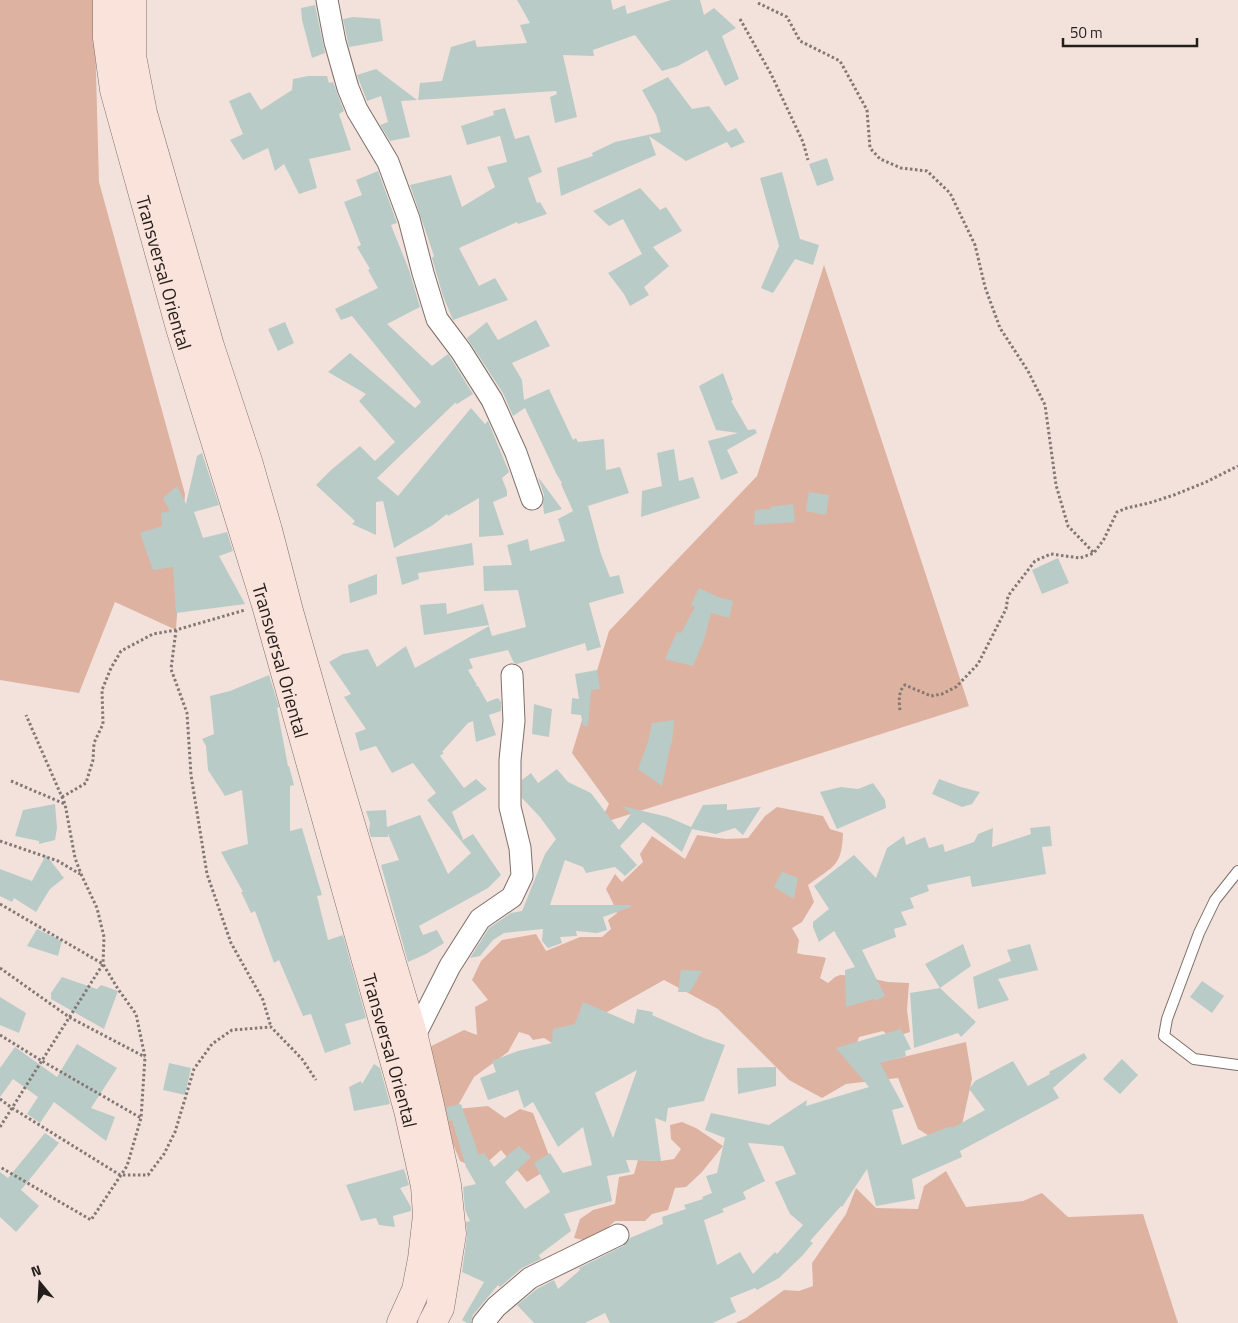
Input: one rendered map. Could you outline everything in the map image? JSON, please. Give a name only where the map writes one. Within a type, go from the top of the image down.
[{"type":"main road","name":"Transversal Oriental","points":[[107,0],[107,38],[114,90],[180,328],[414,1037],[447,1185],[452,1234],[440,1308],[432,1323]]},
{"type":"main road","name":"Transversal Oriental","points":[[132,0],[132,56],[143,113],[207,337],[263,513],[274,611],[405,1101],[425,1186],[427,1215],[422,1259],[416,1290],[401,1323]]},
{"type":"street","points":[[326,0],[348,88],[357,110],[388,162],[409,219],[437,319],[462,351],[492,400],[516,453],[532,499]]},
{"type":"street","points":[[414,1037],[450,966],[480,920],[512,896],[522,876],[520,848],[510,807],[510,760],[514,721],[512,675]]},
{"type":"street","points":[[483,1323],[496,1307],[530,1278],[618,1235]]},
{"type":"lane","points":[[1238,871],[1215,900],[1199,933],[1166,1019],[1164,1036],[1194,1059],[1232,1062],[1238,1065]]},
{"type":"path","points":[[758,2],[787,17],[800,41],[840,61],[867,110],[870,148],[880,159],[901,168],[927,171],[950,193],[976,245],[985,287],[1000,328],[1028,371],[1045,405],[1056,485],[1068,526],[1094,553]]},
{"type":"path","points":[[740,19],[771,74],[803,142],[808,160]]},
{"type":"path","points":[[900,710],[900,693],[905,685],[931,696],[942,694],[956,687],[978,664],[1006,609],[1008,596],[1035,561],[1051,554],[1080,558],[1094,553],[1104,540],[1118,512],[1174,495],[1238,466]]},
{"type":"path","points":[[62,797],[86,783],[93,760],[94,743],[103,724],[102,690],[111,668],[122,650],[153,634],[274,611]]},
{"type":"path","points":[[176,630],[171,669],[187,713],[191,775],[207,874],[231,943],[263,1000],[271,1027],[302,1059],[316,1080]]},
{"type":"path","points":[[0,1127],[103,964],[104,937],[97,908],[75,858],[65,804],[26,715]]},
{"type":"path","points":[[11,782],[65,804]]},
{"type":"path","points":[[0,841],[58,861],[81,874]]},
{"type":"path","points":[[0,904],[103,964],[136,1014],[145,1057],[142,1118],[126,1166],[91,1220],[0,1168]]},
{"type":"path","points":[[0,968],[69,1017],[145,1057]]},
{"type":"path","points":[[0,1099],[120,1175],[148,1175],[164,1154],[175,1132],[194,1070],[212,1044],[232,1030],[271,1027]]},
{"type":"path","points":[[0,1035],[142,1118]]},
{"type":"shaded area","points":[[0,0],[94,0],[99,182],[185,494],[176,630],[115,602],[79,693],[0,680]]},
{"type":"shaded area","points":[[824,265],[969,706],[599,824],[609,804],[572,753],[609,631],[757,476]]},
{"type":"shaded area","points":[[777,807],[823,816],[830,829],[843,833],[841,853],[834,865],[808,885],[814,902],[802,922],[792,928],[799,940],[797,953],[826,958],[820,978],[828,983],[840,975],[909,983],[907,1010],[910,1032],[891,1038],[883,1031],[859,1037],[854,1052],[878,1063],[966,1042],[972,1079],[960,1134],[942,1144],[918,1129],[898,1078],[846,1084],[822,1098],[789,1080],[718,1009],[664,980],[552,1043],[544,1038],[533,1040],[529,1035],[519,1032],[508,1052],[474,1077],[456,1109],[488,1106],[505,1118],[520,1109],[533,1113],[553,1166],[527,1182],[501,1150],[479,1170],[460,1161],[444,1122],[403,1060],[464,1030],[477,1035],[475,1007],[488,1000],[472,980],[481,961],[502,940],[536,934],[546,951],[580,937],[602,937],[611,929],[608,920],[617,913],[606,889],[615,874],[622,882],[643,862],[640,854],[652,836],[685,859],[697,835],[726,839],[748,838],[765,816]]},
{"type":"shaded area","points":[[682,1122],[696,1128],[723,1146],[702,1172],[686,1187],[675,1188],[668,1210],[652,1214],[645,1221],[615,1221],[592,1242],[574,1238],[580,1219],[593,1210],[615,1204],[619,1177],[634,1174],[638,1160],[661,1161],[674,1159],[681,1149],[671,1139],[670,1125]]},
{"type":"shaded area","points":[[946,1171],[966,1207],[1023,1201],[1042,1193],[1068,1217],[1143,1214],[1178,1323],[735,1323],[746,1318],[784,1290],[799,1291],[813,1286],[812,1263],[846,1214],[856,1188],[876,1208],[918,1209],[924,1186]]},
{"type":"building","points":[[517,0],[611,0],[613,10],[625,5],[627,14],[671,0],[700,0],[704,15],[714,8],[736,28],[722,36],[739,79],[725,86],[707,50],[678,66],[662,71],[635,35],[593,50],[594,56],[563,55],[577,117],[555,123],[550,97],[557,94],[556,91],[418,100],[420,83],[442,81],[451,47],[475,40],[477,47],[527,43],[520,25],[530,23]]},
{"type":"building","points":[[315,5],[325,53],[312,58],[302,20],[301,8]]},
{"type":"building","points":[[353,17],[380,19],[383,41],[349,47],[343,19]]},
{"type":"building","points":[[376,69],[417,100],[401,101],[410,137],[390,141],[380,125],[388,122],[381,96],[367,101],[357,75]]},
{"type":"building","points":[[308,76],[327,76],[329,83],[333,82],[344,111],[339,114],[351,150],[309,159],[317,188],[299,194],[284,164],[275,171],[268,148],[243,160],[230,140],[243,134],[229,101],[250,92],[261,110],[292,90],[293,79]]},
{"type":"building","points":[[668,77],[692,109],[709,106],[728,132],[736,128],[745,142],[731,148],[727,142],[686,161],[649,136],[656,155],[561,196],[557,168],[593,156],[592,153],[615,142],[661,132],[656,115],[642,90]]},
{"type":"building","points":[[505,108],[515,139],[529,135],[542,172],[528,178],[537,203],[540,202],[547,214],[518,224],[517,222],[459,248],[479,286],[495,278],[508,300],[453,320],[443,296],[432,258],[434,256],[410,185],[451,175],[462,207],[495,187],[487,167],[507,162],[500,136],[467,145],[461,126],[494,115],[493,111]]},
{"type":"building","points":[[827,158],[834,180],[817,186],[809,164]]},
{"type":"building","points":[[378,171],[397,223],[391,225],[409,270],[420,307],[387,324],[432,366],[448,354],[473,394],[457,404],[455,403],[377,478],[398,496],[471,408],[485,424],[488,421],[509,472],[502,478],[507,496],[493,502],[504,535],[479,537],[479,498],[448,516],[447,514],[433,525],[394,548],[383,501],[376,502],[376,535],[352,524],[355,521],[316,485],[360,446],[375,461],[395,442],[359,401],[366,394],[328,372],[350,353],[415,408],[421,402],[352,316],[341,320],[335,309],[378,288],[368,270],[370,269],[357,247],[361,245],[344,202],[362,195],[356,180]]},
{"type":"building","points":[[782,172],[800,239],[819,245],[813,265],[795,259],[773,293],[761,288],[779,246],[760,178]]},
{"type":"building","points":[[640,188],[660,210],[666,207],[682,231],[653,247],[669,266],[644,287],[649,295],[630,306],[624,294],[608,273],[642,254],[623,219],[609,226],[593,211]]},
{"type":"building","points":[[536,320],[550,346],[512,363],[522,380],[524,400],[549,389],[573,440],[576,438],[578,442],[604,439],[606,470],[620,467],[629,493],[588,506],[601,554],[610,577],[619,575],[624,593],[589,603],[601,647],[587,651],[585,643],[517,664],[514,663],[508,650],[469,659],[473,668],[468,670],[477,685],[475,686],[478,686],[487,702],[498,698],[501,702],[501,711],[489,715],[496,735],[476,742],[473,721],[468,723],[440,756],[464,788],[476,779],[487,789],[452,812],[463,839],[461,841],[427,800],[436,793],[413,763],[392,773],[376,746],[360,751],[355,733],[366,729],[344,697],[351,694],[329,662],[343,654],[368,649],[377,667],[406,646],[415,668],[489,626],[492,636],[526,627],[518,590],[484,591],[483,566],[512,565],[507,545],[528,539],[530,551],[565,541],[558,519],[573,511],[562,483],[525,408],[513,416],[503,393],[467,338],[487,322],[498,340]]},
{"type":"building","points":[[285,322],[294,343],[278,351],[268,329]]},
{"type":"building","points":[[723,373],[733,400],[731,401],[748,430],[755,429],[757,433],[727,450],[738,473],[721,480],[708,441],[738,433],[716,430],[699,386]]},
{"type":"building","points":[[674,449],[679,481],[693,477],[700,498],[641,517],[642,491],[662,486],[657,453]]},
{"type":"building","points":[[202,453],[219,505],[194,512],[203,538],[227,532],[233,551],[219,556],[245,604],[176,613],[173,567],[153,570],[140,533],[162,526],[161,513],[170,511],[163,498],[177,486],[186,504],[197,456]]},
{"type":"building","points":[[538,477],[562,509],[544,514],[544,495]]},
{"type":"building","points":[[809,492],[829,495],[826,515],[806,511]]},
{"type":"building","points":[[793,504],[795,522],[754,525],[755,510]]},
{"type":"building","points":[[472,543],[474,565],[418,573],[419,579],[402,585],[396,557]]},
{"type":"building","points":[[1058,558],[1069,583],[1042,594],[1032,570]]},
{"type":"building","points":[[377,574],[377,594],[350,603],[348,585]]},
{"type":"building","points":[[699,588],[718,597],[733,601],[729,618],[711,613],[704,640],[693,666],[665,659],[677,632],[681,633],[695,607],[691,605]]},
{"type":"building","points":[[446,603],[447,614],[483,604],[489,625],[424,635],[420,605]]},
{"type":"building","points":[[597,670],[600,689],[591,690],[588,726],[583,726],[581,715],[571,714],[572,698],[579,699],[575,674]]},
{"type":"building","points":[[269,675],[279,707],[277,708],[288,766],[294,785],[290,786],[290,831],[302,828],[322,895],[317,896],[328,940],[343,935],[366,1018],[345,1024],[351,1044],[325,1053],[311,1014],[303,1016],[279,960],[274,963],[255,911],[251,913],[241,892],[243,892],[221,852],[248,844],[242,790],[225,796],[208,770],[206,746],[202,739],[214,734],[210,696],[230,691]]},
{"type":"building","points":[[534,704],[552,709],[549,737],[532,734]]},
{"type":"building","points":[[674,720],[672,743],[662,786],[638,769],[648,742],[652,723]]},
{"type":"building","points":[[557,769],[568,782],[591,793],[619,830],[631,814],[622,806],[668,817],[691,827],[703,805],[727,804],[727,810],[761,807],[743,835],[735,828],[716,834],[692,829],[682,852],[643,822],[620,846],[637,865],[625,876],[615,867],[586,873],[583,867],[565,860],[550,905],[631,905],[631,907],[603,917],[607,930],[597,933],[576,931],[577,936],[560,937],[562,943],[548,948],[542,941],[543,929],[504,933],[493,940],[480,956],[470,958],[489,928],[511,913],[522,911],[545,854],[556,839],[540,817],[522,798],[522,780],[531,773],[538,783]]},
{"type":"building","points":[[939,779],[980,792],[972,804],[962,807],[932,794]]},
{"type":"building","points":[[873,783],[885,800],[886,808],[837,829],[820,792],[841,787],[858,789]]},
{"type":"building","points":[[55,804],[57,828],[55,840],[39,844],[39,841],[15,836],[23,810]]},
{"type":"building","points":[[386,810],[387,827],[420,815],[448,874],[471,853],[461,841],[473,834],[501,875],[488,888],[419,926],[423,935],[437,930],[444,943],[408,962],[381,865],[399,860],[388,834],[388,837],[371,837],[369,831],[370,823],[366,811]]},
{"type":"building","points":[[1050,826],[1052,846],[1042,847],[1046,874],[972,887],[970,876],[927,885],[929,891],[910,898],[914,908],[901,912],[907,925],[894,929],[896,937],[862,950],[885,996],[875,1001],[874,999],[846,1007],[845,970],[855,967],[834,931],[819,942],[813,922],[829,909],[814,886],[854,855],[876,878],[887,848],[904,836],[906,845],[925,837],[929,848],[943,844],[945,852],[974,842],[978,834],[993,828],[992,847],[1031,834],[1030,828]]},
{"type":"building","points":[[46,855],[64,878],[50,889],[36,912],[14,898],[12,902],[0,896],[0,869],[32,881]]},
{"type":"building","points":[[782,872],[798,878],[794,899],[774,887]]},
{"type":"building","points":[[37,929],[62,941],[58,956],[27,946]]},
{"type":"building","points":[[963,944],[971,966],[940,988],[925,964]]},
{"type":"building","points":[[1030,944],[1038,970],[998,979],[1009,1000],[978,1009],[973,977],[1011,961],[1007,950]]},
{"type":"building","points":[[681,970],[702,971],[690,992],[678,992]]},
{"type":"building","points":[[62,977],[97,989],[101,985],[118,991],[104,1029],[51,999],[51,993]]},
{"type":"building","points":[[1202,981],[1224,996],[1212,1013],[1190,997]]},
{"type":"building","points":[[940,988],[976,1022],[961,1037],[958,1033],[914,1048],[910,993]]},
{"type":"building","points":[[0,997],[26,1013],[19,1033],[0,1025]]},
{"type":"building","points":[[583,1002],[634,1024],[637,1009],[653,1012],[652,1015],[704,1038],[725,1045],[704,1101],[668,1108],[666,1122],[655,1118],[661,1161],[626,1160],[630,1172],[607,1176],[612,1201],[564,1214],[571,1231],[539,1255],[541,1259],[522,1268],[500,1287],[498,1285],[473,1315],[471,1323],[467,1323],[462,1320],[484,1282],[462,1272],[467,1236],[466,1222],[470,1221],[465,1210],[463,1187],[476,1184],[466,1167],[452,1120],[449,1121],[446,1107],[461,1104],[479,1155],[484,1153],[494,1167],[519,1146],[531,1157],[505,1182],[525,1209],[550,1192],[534,1163],[550,1153],[563,1173],[592,1165],[583,1127],[558,1147],[533,1102],[524,1108],[518,1090],[488,1100],[480,1078],[496,1072],[492,1061],[518,1051],[552,1043],[553,1029],[575,1024]],"holes":[[[637,1070],[613,1138],[595,1093]]]},
{"type":"building","points":[[901,1029],[911,1049],[905,1051],[906,1056],[880,1063],[904,1107],[892,1110],[902,1145],[951,1126],[952,1128],[985,1110],[969,1089],[975,1081],[1013,1061],[1028,1086],[1084,1053],[1087,1058],[1053,1088],[1059,1098],[960,1151],[962,1157],[912,1179],[915,1199],[876,1206],[867,1169],[842,1207],[810,1241],[813,1243],[802,1256],[779,1278],[757,1290],[755,1288],[730,1298],[736,1312],[713,1323],[610,1323],[605,1313],[585,1323],[534,1323],[517,1305],[537,1289],[554,1280],[558,1289],[580,1270],[579,1268],[623,1246],[630,1238],[663,1224],[662,1217],[686,1209],[684,1205],[703,1199],[702,1197],[712,1193],[706,1176],[717,1173],[725,1138],[705,1130],[711,1113],[769,1125],[807,1100],[806,1106],[869,1087],[836,1048]],"holes":[[[748,1143],[783,1146],[796,1174],[775,1182],[790,1214],[803,1225],[777,1254],[775,1252],[753,1274],[740,1252],[717,1265],[704,1220],[724,1212],[722,1209],[746,1199],[743,1192],[765,1181]]]},
{"type":"building","points":[[77,1044],[117,1068],[91,1108],[115,1117],[106,1141],[54,1102],[40,1123],[27,1114],[38,1097],[13,1079],[0,1097],[0,1068],[15,1047],[57,1077]]},
{"type":"building","points":[[1122,1059],[1138,1075],[1120,1094],[1103,1079]]},
{"type":"building","points":[[169,1063],[191,1068],[185,1095],[163,1090]]},
{"type":"building","points":[[374,1064],[380,1068],[390,1104],[354,1111],[349,1087],[361,1081],[362,1084]]},
{"type":"building","points":[[776,1067],[776,1086],[738,1094],[737,1068]]},
{"type":"building","points":[[45,1133],[59,1143],[21,1190],[39,1206],[16,1232],[0,1217],[0,1172],[8,1178]]},
{"type":"building","points":[[404,1169],[409,1185],[400,1188],[411,1207],[411,1211],[393,1216],[395,1227],[379,1225],[376,1218],[361,1221],[346,1185]]}]
